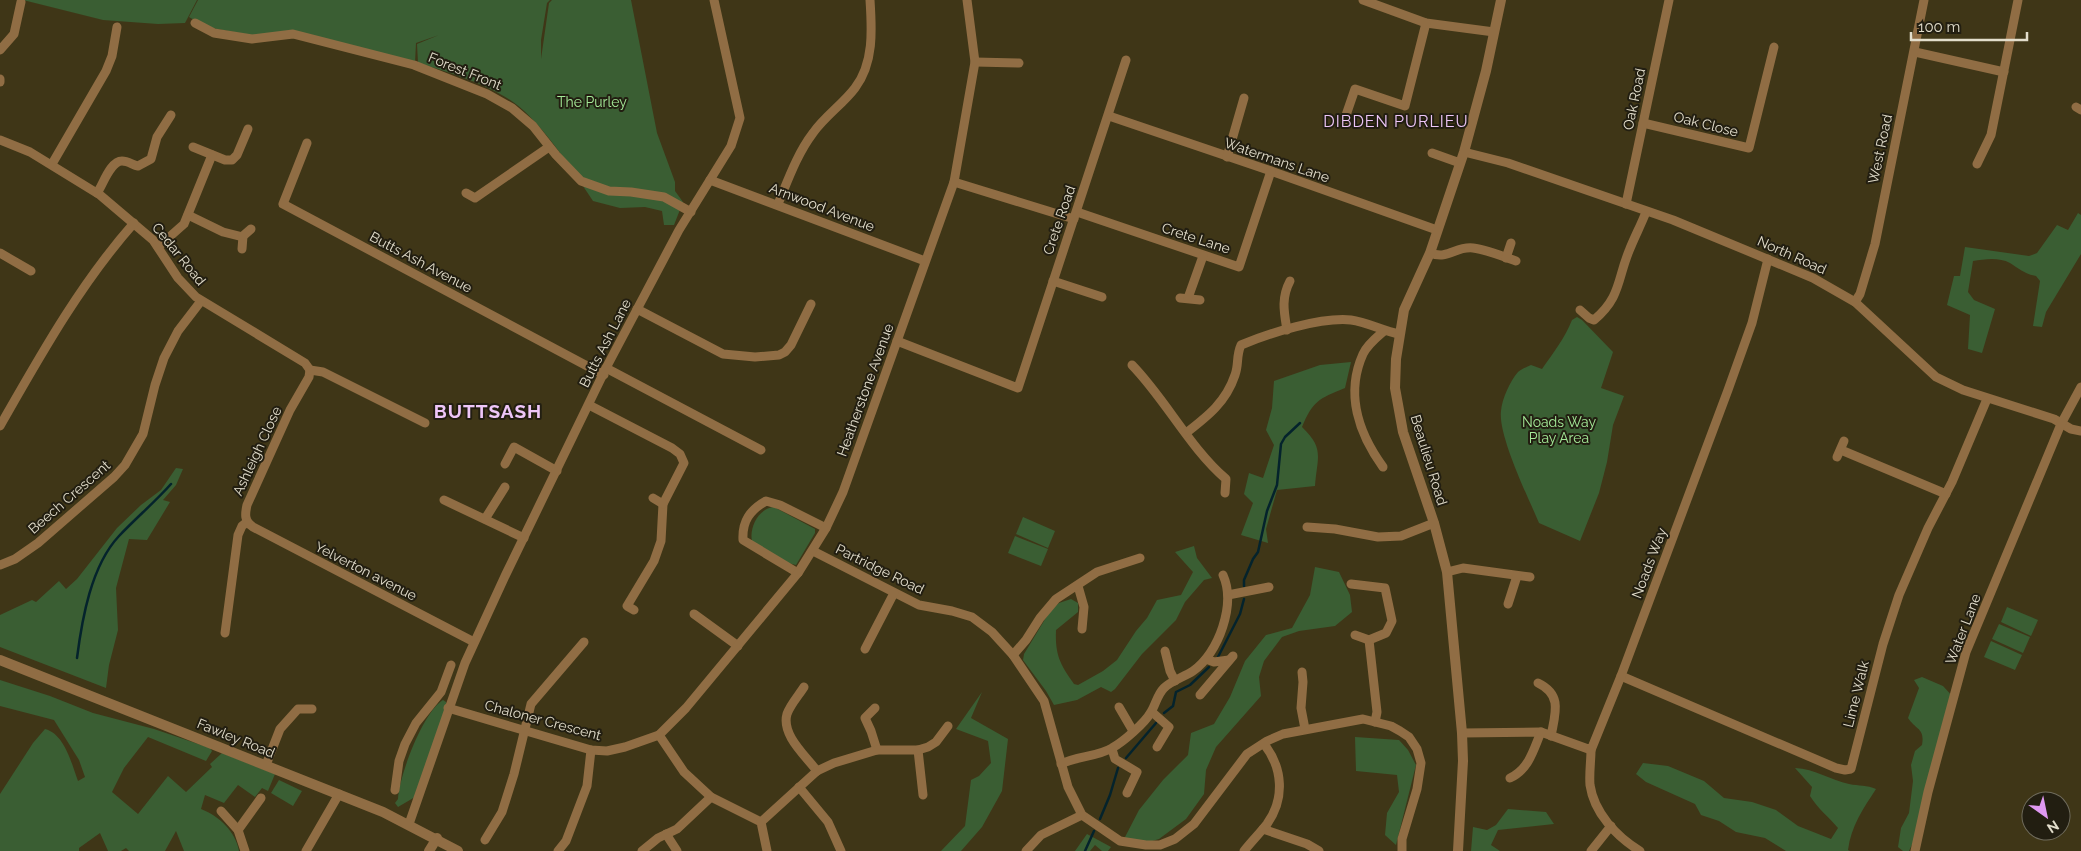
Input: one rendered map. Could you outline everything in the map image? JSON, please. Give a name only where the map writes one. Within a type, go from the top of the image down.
[{"type":"street","name":"Butts Ash Lane","points":[[409,824],[452,696],[474,642],[637,310],[679,230],[731,146],[740,118],[714,0]]},
{"type":"street","points":[[778,204],[798,155],[814,131],[856,87],[866,67],[872,37],[870,0]]},
{"type":"street","name":"Heatherstone Avenue","points":[[660,735],[738,646],[798,573],[826,528],[842,492],[897,342],[924,260],[954,182],[975,62],[967,0]]},
{"type":"street","points":[[1363,0],[1426,23],[1494,32]]},
{"type":"street","name":"Beaulieu Road","points":[[1458,851],[1463,761],[1462,732],[1447,572],[1434,524],[1403,432],[1396,388],[1396,359],[1404,310],[1430,252],[1464,152],[1486,71],[1501,0]]},
{"type":"street","name":"Oak Road","points":[[1626,204],[1669,0]]},
{"type":"street","name":"West Road","points":[[1855,302],[1860,294],[1875,244],[1924,0]]},
{"type":"street","points":[[1977,164],[1991,135],[2018,0]]},
{"type":"street","points":[[0,50],[14,34],[21,2]]},
{"type":"street","name":"Forest Front","points":[[195,23],[214,33],[252,40],[294,34],[414,65],[500,100],[533,126],[574,176],[590,186],[609,191],[664,197],[691,212]]},
{"type":"street","points":[[1344,121],[1355,89],[1405,106],[1426,23]]},
{"type":"street","points":[[52,164],[106,71],[119,34]]},
{"type":"street","name":"Oak Close","points":[[1643,123],[1749,148],[1774,47]]},
{"type":"street","points":[[1915,52],[2004,72]]},
{"type":"street","name":"Crete Road","points":[[897,342],[1018,388],[1126,60]]},
{"type":"street","points":[[975,62],[1019,63]]},
{"type":"street","points":[[1227,157],[1244,98]]},
{"type":"street","points":[[97,193],[111,169],[117,163],[122,161],[138,166],[151,159],[157,137],[171,115]]},
{"type":"street","name":"Watermans Lane","points":[[1108,116],[1437,230]]},
{"type":"street","points":[[193,148],[229,160],[235,158],[248,129]]},
{"type":"street","name":"Cedar Road","points":[[0,140],[20,147],[52,164],[97,193],[134,223],[158,247],[181,283],[201,300],[302,361],[310,370]]},
{"type":"street","name":"Butts Ash Avenue","points":[[307,143],[283,204],[605,372]]},
{"type":"street","points":[[466,193],[475,198],[549,146]]},
{"type":"street","name":"North Road","points":[[1464,152],[1508,163],[1673,220],[1813,278],[1855,302],[1936,377],[1987,399],[2054,419],[2061,424],[2081,431]]},
{"type":"street","points":[[1432,153],[1460,163]]},
{"type":"street","points":[[158,247],[179,230],[188,216],[212,155]]},
{"type":"street","name":"Crete Lane","points":[[954,182],[1075,215],[1239,267],[1271,171]]},
{"type":"street","name":"Arnwood Avenue","points":[[710,180],[924,260]]},
{"type":"street","points":[[1580,310],[1594,320],[1608,306],[1620,283],[1628,252],[1646,212]]},
{"type":"street","points":[[188,216],[223,232],[243,237]]},
{"type":"street","points":[[0,426],[79,295],[134,223]]},
{"type":"street","points":[[242,249],[243,237],[251,229]]},
{"type":"street","points":[[1506,258],[1511,243]]},
{"type":"street","points":[[1430,252],[1438,256],[1445,256],[1456,250],[1472,248],[1516,261]]},
{"type":"street","points":[[0,253],[31,271]]},
{"type":"street","points":[[1200,300],[1184,298],[1203,256]]},
{"type":"street","name":"Noads Way","points":[[1640,851],[1628,843],[1611,826],[1599,810],[1592,793],[1590,777],[1591,750],[1621,676],[1752,323],[1768,259]]},
{"type":"street","points":[[1053,281],[1102,297]]},
{"type":"street","points":[[1287,330],[1283,306],[1284,292],[1290,281]]},
{"type":"street","name":"Beech Crescent","points":[[0,565],[15,559],[38,543],[114,478],[125,465],[143,434],[155,385],[167,352],[178,331],[201,300]]},
{"type":"street","points":[[637,310],[723,354],[755,357],[779,355],[786,352],[811,304]]},
{"type":"street","points":[[1186,433],[1211,414],[1223,400],[1236,372],[1237,354],[1241,345],[1287,330],[1329,320],[1351,320],[1399,334]]},
{"type":"street","points":[[1383,467],[1359,425],[1356,409],[1356,387],[1363,353],[1384,331]]},
{"type":"street","points":[[1132,365],[1164,401],[1186,433],[1226,479],[1225,493]]},
{"type":"street","points":[[310,370],[323,372],[425,424]]},
{"type":"street","name":"Ashleigh Close","points":[[225,633],[238,534],[242,526],[247,522],[245,514],[247,504],[290,410],[309,377],[310,370]]},
{"type":"street","points":[[605,372],[761,450]]},
{"type":"street","name":"Water Lane","points":[[1915,851],[1928,792],[1966,652],[2061,424],[2081,387]]},
{"type":"street","name":"Lime Walk","points":[[1621,676],[1836,768],[1851,769],[1889,624],[1906,576],[1946,494],[1987,399]]},
{"type":"street","points":[[589,405],[680,454],[684,463],[663,504],[661,541],[654,561],[627,606],[634,610]]},
{"type":"street","points":[[505,464],[514,447],[557,471]]},
{"type":"street","points":[[1841,449],[1946,494]]},
{"type":"street","points":[[485,519],[504,487]]},
{"type":"street","points":[[653,498],[663,504]]},
{"type":"street","points":[[444,500],[524,538]]},
{"type":"street","points":[[798,573],[743,540],[742,527],[755,507],[766,501],[780,505],[826,528]]},
{"type":"street","name":"Yelverton avenue","points":[[247,522],[253,527],[474,642]]},
{"type":"street","points":[[1307,527],[1335,529],[1378,537],[1401,536],[1434,524]]},
{"type":"street","name":"Partridge Road","points":[[813,551],[919,605],[952,610],[972,617],[992,632],[1013,655],[1044,702],[1068,786],[1082,815]]},
{"type":"street","points":[[1013,655],[1056,599],[1097,572],[1140,558]]},
{"type":"street","points":[[1447,572],[1463,568],[1530,577]]},
{"type":"street","points":[[1062,764],[1070,760],[1112,749],[1152,712],[1155,701],[1164,688],[1194,670],[1206,659],[1224,626],[1228,595],[1227,583],[1223,575]]},
{"type":"street","points":[[1508,604],[1517,576]]},
{"type":"street","points":[[1351,584],[1383,587],[1386,591],[1392,624],[1386,633],[1369,640],[1355,635]]},
{"type":"street","points":[[1078,586],[1084,607],[1082,629]]},
{"type":"street","points":[[1228,595],[1270,587]]},
{"type":"street","points":[[865,649],[894,593]]},
{"type":"street","points":[[694,614],[738,646]]},
{"type":"street","points":[[1369,640],[1377,712],[1375,722]]},
{"type":"street","points":[[485,840],[502,812],[514,774],[531,704],[584,642]]},
{"type":"street","points":[[1165,651],[1170,672],[1175,681]]},
{"type":"street","points":[[1200,695],[1232,658],[1214,662],[1206,659]]},
{"type":"street","name":"Fawley Road","points":[[0,660],[340,794],[409,824],[458,851]]},
{"type":"street","points":[[395,790],[399,761],[405,744],[416,724],[441,692],[451,665]]},
{"type":"street","points":[[1302,672],[1301,708],[1305,729]]},
{"type":"street","points":[[1538,683],[1546,687],[1553,696],[1557,708],[1551,736]]},
{"type":"street","points":[[804,687],[787,714],[787,727],[793,740],[817,771]]},
{"type":"street","points":[[441,692],[452,696]]},
{"type":"street","points":[[1119,707],[1133,731]]},
{"type":"street","name":"Chaloner Crescent","points":[[448,708],[591,750],[625,747],[660,735]]},
{"type":"street","points":[[875,708],[865,718],[877,750]]},
{"type":"street","points":[[266,765],[280,729],[298,709],[312,709]]},
{"type":"street","points":[[1152,712],[1169,727],[1157,747]]},
{"type":"street","points":[[1026,851],[1041,836],[1082,815],[1129,847],[1160,844],[1175,839],[1194,824],[1247,754],[1283,734],[1363,719],[1391,726],[1409,737],[1417,748],[1421,763],[1402,839],[1402,851]]},
{"type":"street","points":[[761,822],[817,771],[834,763],[877,750],[918,750],[928,747],[936,742],[948,726]]},
{"type":"street","points":[[1462,732],[1541,732],[1591,750]]},
{"type":"street","points":[[1510,778],[1518,774],[1529,762],[1541,732]]},
{"type":"street","points":[[660,735],[684,772],[712,797],[761,822]]},
{"type":"street","points":[[1244,851],[1269,820],[1278,799],[1280,780],[1264,744]]},
{"type":"street","points":[[1112,749],[1115,759],[1137,772],[1127,793]]},
{"type":"street","points":[[558,851],[566,841],[587,786],[591,750]]},
{"type":"street","points":[[918,750],[923,796]]},
{"type":"street","points":[[799,787],[828,822],[841,851]]},
{"type":"street","points":[[306,851],[340,794]]},
{"type":"street","points":[[642,851],[666,834],[677,829],[712,797]]},
{"type":"street","points":[[238,830],[261,798]]},
{"type":"street","points":[[221,811],[238,830],[245,851]]},
{"type":"street","points":[[761,822],[767,851]]},
{"type":"street","points":[[1591,851],[1611,826]]},
{"type":"street","points":[[1263,829],[1306,844],[1319,851]]},
{"type":"street","points":[[666,834],[677,851]]},
{"type":"street","points":[[429,851],[437,838]]},
{"type":"green space","points":[[23,0],[197,0],[185,23],[158,24],[103,20]]},
{"type":"green space","name":"The Purley","points":[[198,0],[550,0],[547,3],[541,40],[541,59],[549,3],[552,0],[631,0],[657,133],[675,182],[675,191],[683,202],[674,225],[664,225],[662,211],[645,207],[620,208],[593,201],[554,145],[531,117],[519,106],[497,92],[475,82],[418,63],[417,44],[439,35],[416,43],[415,63],[291,30],[261,37],[206,27],[189,17]]},
{"type":"green space","points":[[2078,213],[2081,215],[2081,254],[2046,312],[2042,327],[2033,326],[2040,281],[2036,276],[2025,273],[2010,263],[1997,259],[1973,261],[1968,292],[1974,300],[1995,309],[1982,353],[1968,349],[1970,315],[1947,305],[1954,276],[1960,276],[1965,247],[2029,256],[2037,253],[2057,225],[2068,230]]},
{"type":"green space","name":"Noads Way Play Area","points":[[1577,317],[1613,352],[1601,388],[1624,396],[1613,425],[1607,462],[1599,493],[1580,541],[1539,523],[1509,451],[1501,422],[1503,401],[1512,380],[1518,372],[1531,365],[1542,369],[1572,320]]},
{"type":"green space","points":[[1351,362],[1345,388],[1322,398],[1313,406],[1302,427],[1314,441],[1317,448],[1318,460],[1315,486],[1277,490],[1266,529],[1268,543],[1241,535],[1253,503],[1244,494],[1249,473],[1263,478],[1274,445],[1266,430],[1272,408],[1274,381],[1320,365]]},
{"type":"green space","points":[[176,468],[183,469],[176,485],[163,500],[170,502],[147,540],[129,539],[116,588],[118,630],[109,665],[106,688],[0,647],[0,615],[32,600],[36,602],[59,581],[66,589],[77,579],[117,528],[141,505],[161,490]]},
{"type":"green space","points":[[774,507],[815,529],[815,533],[796,565],[788,563],[752,541],[752,530],[756,519],[764,511]]},
{"type":"green space","points":[[1023,517],[1055,531],[1048,548],[1016,534]]},
{"type":"green space","points":[[1015,536],[1048,549],[1041,566],[1008,553]]},
{"type":"green space","points":[[1194,546],[1197,558],[1212,578],[1204,580],[1185,602],[1176,620],[1142,654],[1111,692],[1101,687],[1077,700],[1054,705],[1023,660],[1024,654],[1050,611],[1059,603],[1071,599],[1078,603],[1078,612],[1056,630],[1056,639],[1062,665],[1074,684],[1078,685],[1103,671],[1117,660],[1147,618],[1157,600],[1181,595],[1193,572],[1175,552]]},
{"type":"green space","points":[[1315,567],[1339,572],[1350,595],[1352,612],[1335,626],[1299,631],[1282,637],[1264,661],[1259,677],[1261,696],[1216,747],[1206,770],[1204,794],[1186,819],[1159,839],[1139,845],[1124,839],[1139,810],[1163,780],[1188,755],[1191,733],[1214,724],[1230,697],[1245,661],[1266,635],[1292,628],[1310,595]]},
{"type":"green space","points":[[2007,607],[2038,620],[2031,636],[2001,622]]},
{"type":"green space","points":[[1999,624],[2030,637],[2023,653],[1992,639]]},
{"type":"green space","points":[[1991,641],[2022,655],[2015,670],[1984,657]]},
{"type":"green space","points":[[1922,677],[1943,686],[1955,699],[1914,840],[1909,851],[1903,851],[1898,847],[1901,828],[1909,813],[1913,781],[1911,765],[1915,751],[1922,745],[1923,739],[1921,732],[1908,718],[1919,688],[1914,680]]},
{"type":"green space","points":[[0,680],[50,696],[93,713],[154,729],[210,748],[212,751],[206,761],[148,737],[124,768],[112,792],[138,814],[168,776],[186,792],[212,767],[210,764],[222,753],[275,774],[268,791],[262,788],[255,797],[238,785],[224,803],[205,795],[201,809],[220,820],[226,826],[234,837],[239,851],[184,851],[176,831],[165,851],[129,851],[126,848],[121,851],[108,851],[100,833],[79,848],[79,851],[0,851],[0,794],[33,743],[45,729],[52,732],[63,743],[78,781],[85,777],[79,760],[54,720],[0,706]]},
{"type":"green space","points":[[982,692],[971,718],[1008,739],[1002,791],[982,827],[961,851],[941,851],[965,826],[971,780],[979,776],[991,763],[988,741],[956,729]]},
{"type":"green space","points":[[443,700],[446,702],[446,708],[415,797],[398,807],[395,803],[398,799],[399,789],[413,745],[428,717]]},
{"type":"green space","points":[[1355,737],[1399,740],[1408,750],[1416,765],[1396,845],[1385,835],[1387,813],[1399,792],[1397,775],[1356,771]]},
{"type":"green space","points":[[1643,763],[1668,766],[1704,781],[1724,798],[1752,802],[1776,810],[1798,826],[1831,839],[1838,828],[1813,801],[1810,796],[1812,787],[1795,768],[1809,770],[1849,784],[1876,789],[1855,825],[1848,850],[1850,851],[1786,851],[1765,838],[1736,832],[1719,821],[1701,815],[1695,804],[1646,782],[1636,774]]},
{"type":"green space","points":[[279,780],[302,791],[293,806],[271,793]]},
{"type":"green space","points":[[1508,809],[1546,812],[1554,824],[1498,830],[1491,845],[1500,851],[1471,851],[1473,827],[1487,830],[1496,825]]},
{"type":"green space","points":[[1087,834],[1111,847],[1108,851],[1102,851],[1095,845],[1090,851],[1075,851]]},
{"type":"waterway","points":[[1244,586],[1244,580],[1258,552],[1267,511],[1277,485],[1281,444],[1285,437],[1300,423]]},
{"type":"waterway","points":[[77,658],[85,610],[101,562],[119,536],[171,484]]},
{"type":"waterway","points":[[1218,657],[1240,614],[1244,599]]},
{"type":"waterway","points":[[1164,713],[1173,706],[1176,692],[1190,685],[1209,667]]},
{"type":"waterway","points":[[1126,758],[1156,723]]},
{"type":"waterway","points":[[1100,819],[1118,768]]},
{"type":"waterway","points":[[1085,851],[1094,831]]},
{"type":"district","name":"DIBDEN PURLIEU","points":[[1396,121]]},
{"type":"district","name":"BUTTSASH","points":[[488,411]]}]
